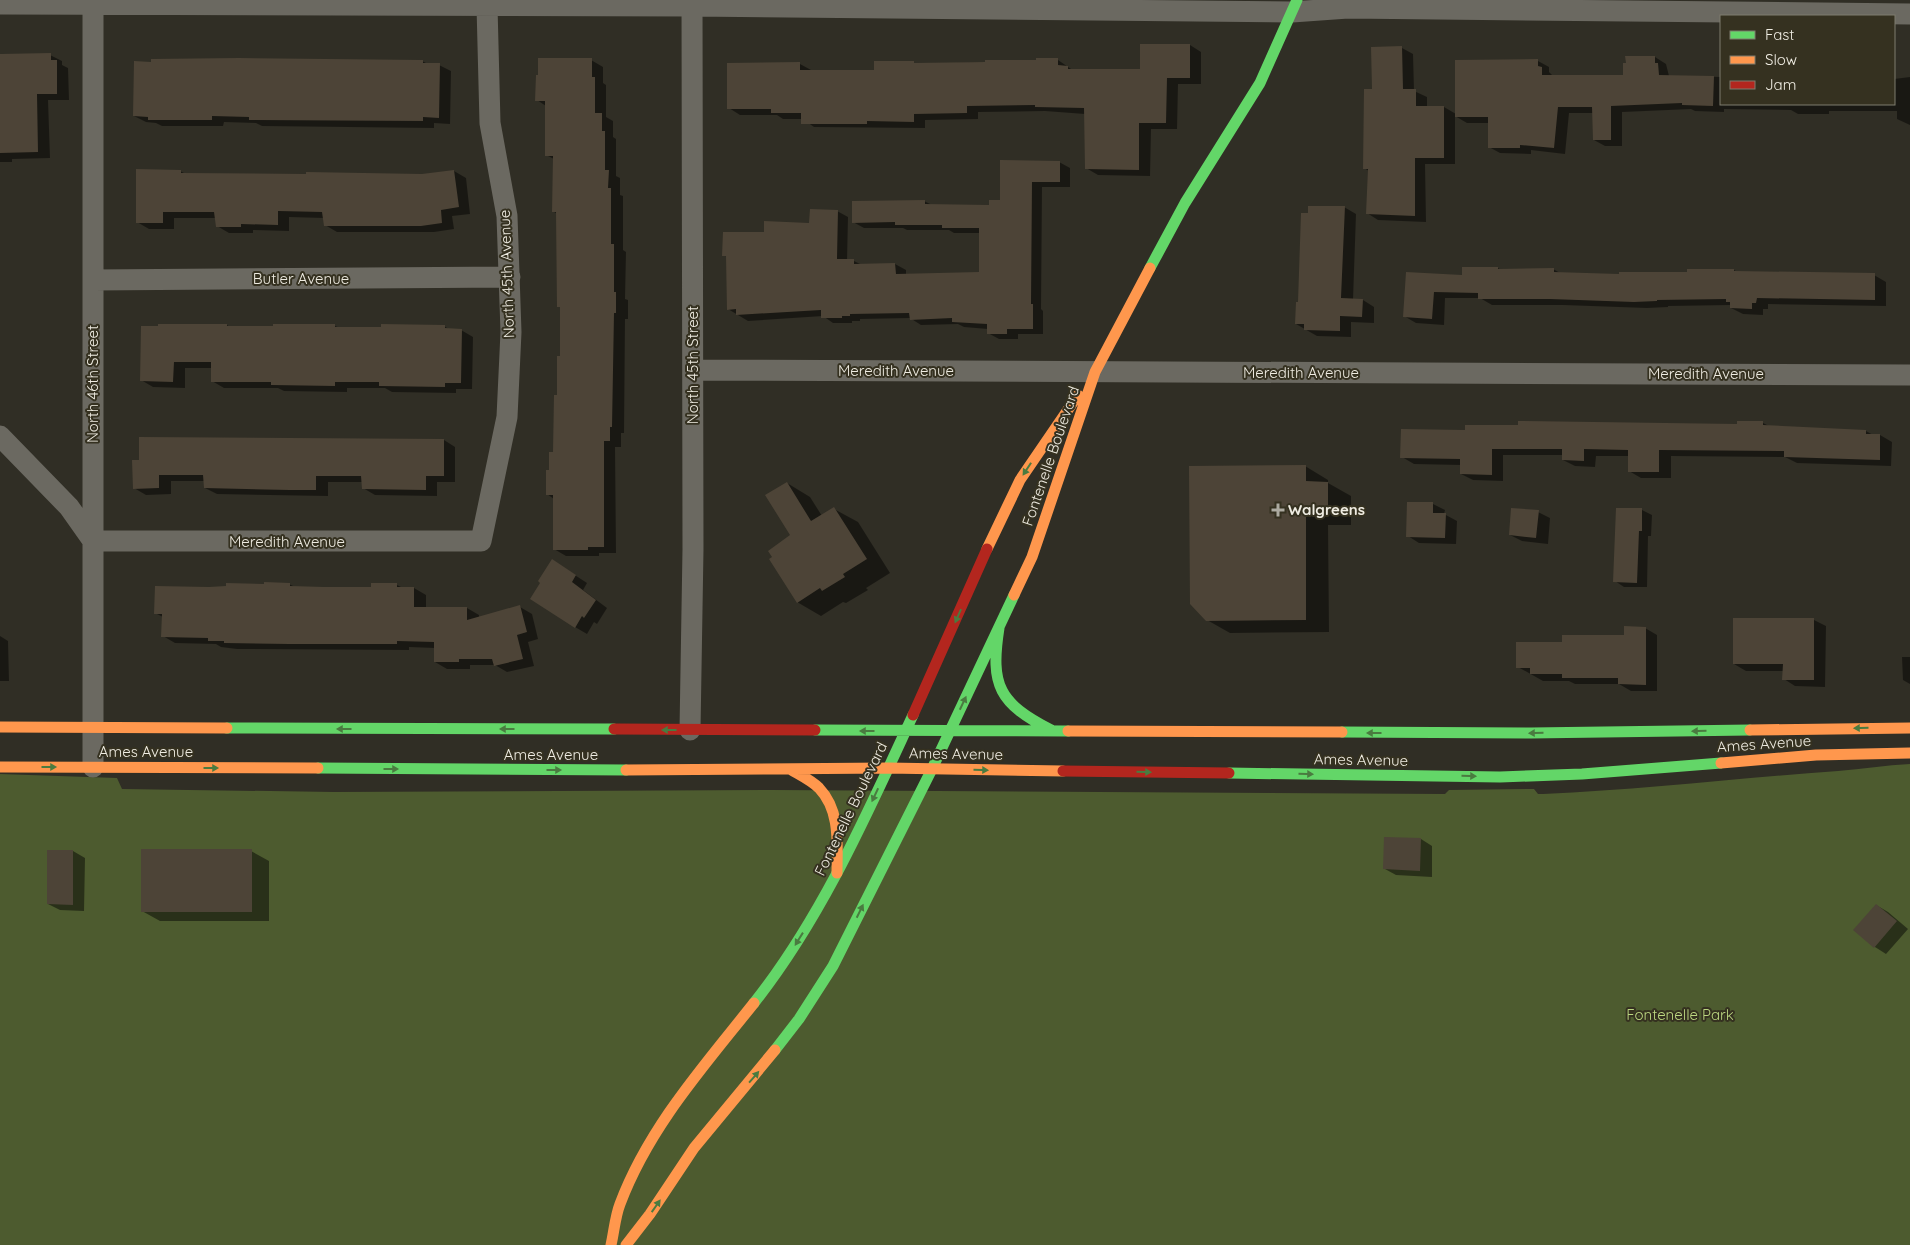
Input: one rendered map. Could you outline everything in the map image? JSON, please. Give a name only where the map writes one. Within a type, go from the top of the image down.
[{"type":"main road","name":"Fontenelle Boulevard","points":[[626,1245],[694,1148],[760,1070],[799,1019],[834,966],[869,892],[932,769],[1032,556],[1095,372],[1185,203],[1260,83],[1294,6]]},
{"type":"main road","name":"Fontenelle Boulevard","points":[[612,1245],[613,1230],[624,1193],[657,1131],[686,1090],[782,966],[837,873],[906,731],[1020,480],[1095,372]]},
{"type":"main road","points":[[999,628],[994,652],[994,667],[1005,699],[1016,711],[1031,721],[1055,731]]},
{"type":"main road","name":"Ames Avenue","points":[[0,728],[1530,733],[1910,728]]},
{"type":"main road","points":[[510,741],[567,729]]},
{"type":"main road","name":"Ames Avenue","points":[[0,767],[659,770],[888,768],[1500,777],[1582,774],[1806,756],[1910,753]]},
{"type":"main road","points":[[334,768],[342,756]]},
{"type":"main road","points":[[790,769],[820,789],[828,799],[836,834],[837,873]]},
{"type":"street","points":[[0,4],[93,2],[487,6],[692,3],[1294,6],[1910,14]]},
{"type":"street","name":"North 46th Street","points":[[93,2],[93,767]]},
{"type":"street","name":"North 45th Street","points":[[690,730],[693,549],[692,3]]},
{"type":"street","name":"North 45th Avenue","points":[[482,541],[506,417],[511,332],[507,216],[490,123],[487,6]]},
{"type":"street","name":"Butler Avenue","points":[[93,280],[510,278]]},
{"type":"street","name":"Meredith Avenue","points":[[692,370],[1910,375]]},
{"type":"street","points":[[0,436],[69,507],[93,540]]},
{"type":"street","name":"Meredith Avenue","points":[[93,540],[482,541]]},
{"type":"green space","name":"Fontenelle Park","points":[[1910,764],[1910,1245],[0,1245],[0,774],[117,778],[122,789],[334,792],[774,790],[1445,794],[1449,790],[1534,789],[1538,794],[1543,794],[1654,787]]},
{"type":"building","points":[[1140,44],[1190,44],[1190,78],[1167,78],[1166,123],[1139,123],[1139,170],[1085,169],[1084,108],[1035,107],[1035,105],[967,106],[967,113],[914,114],[914,122],[867,121],[867,124],[801,124],[801,113],[771,113],[771,109],[727,109],[727,63],[800,62],[800,70],[874,70],[874,61],[914,61],[914,63],[985,62],[985,60],[1058,58],[1058,65],[1068,66],[1068,69],[1140,69]]},
{"type":"building","points":[[1402,46],[1403,89],[1416,89],[1416,106],[1444,106],[1444,158],[1415,158],[1415,216],[1366,214],[1368,169],[1363,169],[1364,89],[1372,89],[1371,47]]},
{"type":"building","points":[[51,53],[51,60],[57,60],[57,94],[37,94],[38,152],[0,153],[0,54]]},
{"type":"building","points":[[1625,56],[1655,56],[1659,75],[1714,76],[1713,106],[1682,105],[1682,103],[1611,106],[1611,140],[1593,140],[1592,107],[1558,107],[1554,148],[1520,145],[1520,148],[1488,148],[1488,117],[1455,117],[1455,60],[1538,59],[1538,66],[1542,67],[1542,75],[1623,75],[1623,63],[1626,63]]},
{"type":"building","points":[[538,58],[592,58],[592,77],[595,77],[595,113],[602,113],[602,131],[605,131],[605,170],[609,170],[608,188],[611,188],[611,244],[614,244],[614,292],[616,292],[612,427],[610,427],[610,441],[604,441],[604,547],[588,547],[588,550],[553,550],[553,495],[546,495],[546,470],[549,470],[549,452],[553,452],[554,395],[557,395],[557,356],[560,356],[560,307],[557,307],[556,212],[552,212],[553,156],[545,156],[545,101],[535,101]]},
{"type":"building","points":[[151,59],[423,60],[423,63],[440,63],[439,118],[423,117],[423,121],[249,120],[249,117],[212,116],[212,120],[148,120],[148,117],[133,116],[134,61],[151,62]]},
{"type":"building","points":[[1000,160],[1060,161],[1060,182],[1032,182],[1031,304],[1033,304],[1033,329],[1007,329],[1007,334],[987,334],[987,324],[952,322],[952,318],[910,320],[909,313],[850,314],[850,316],[842,316],[842,318],[821,318],[821,310],[736,315],[736,309],[727,310],[726,256],[722,256],[723,232],[764,232],[764,221],[809,223],[810,209],[838,210],[837,259],[854,259],[854,264],[895,263],[896,274],[979,272],[979,228],[942,228],[942,225],[895,225],[895,222],[852,223],[852,201],[925,200],[925,204],[989,205],[989,200],[1000,200]]},
{"type":"building","points":[[136,169],[181,170],[181,173],[306,174],[306,172],[422,174],[454,170],[459,207],[441,210],[442,223],[421,226],[324,226],[322,212],[278,211],[278,225],[241,224],[241,227],[216,227],[214,212],[163,212],[163,223],[136,223]]},
{"type":"building","points":[[1308,206],[1345,206],[1341,298],[1363,299],[1362,317],[1340,316],[1340,331],[1304,330],[1304,324],[1295,324],[1296,302],[1298,302],[1301,213],[1308,213]]},
{"type":"building","points":[[1462,267],[1498,267],[1498,269],[1554,268],[1554,272],[1619,274],[1619,272],[1687,272],[1687,269],[1875,273],[1875,300],[1757,298],[1756,303],[1752,303],[1752,309],[1730,308],[1730,302],[1726,302],[1726,299],[1634,302],[1478,299],[1478,293],[1434,292],[1432,319],[1403,317],[1406,272],[1462,275]]},
{"type":"building","points":[[158,324],[273,326],[273,324],[335,324],[335,327],[381,327],[381,324],[445,325],[445,328],[462,329],[461,383],[445,383],[445,387],[379,386],[379,382],[335,382],[335,386],[271,385],[271,382],[211,382],[211,362],[174,362],[173,382],[140,381],[141,326],[158,326]]},
{"type":"building","points":[[1518,421],[1737,424],[1737,421],[1763,421],[1763,425],[1866,430],[1866,434],[1880,434],[1880,460],[1784,457],[1784,451],[1659,450],[1659,472],[1628,472],[1628,450],[1584,449],[1584,461],[1562,460],[1562,449],[1492,449],[1492,475],[1460,474],[1460,459],[1400,458],[1401,429],[1465,430],[1465,425],[1518,425]]},
{"type":"building","points":[[139,437],[444,439],[444,476],[426,476],[426,490],[362,489],[361,476],[316,476],[316,490],[204,488],[203,475],[159,475],[159,488],[133,489],[132,460],[139,460]]},
{"type":"building","name":"Walgreens","points":[[1306,465],[1306,481],[1328,482],[1328,512],[1306,512],[1306,620],[1206,621],[1190,604],[1189,466]]},
{"type":"building","points":[[787,482],[811,521],[834,507],[867,559],[843,574],[845,577],[822,591],[820,588],[797,603],[769,559],[772,557],[768,551],[790,535],[765,495]]},
{"type":"building","points":[[1407,502],[1433,502],[1433,513],[1446,513],[1445,538],[1406,537]]},
{"type":"building","points":[[1511,508],[1539,510],[1536,538],[1509,535]]},
{"type":"building","points":[[1616,508],[1642,508],[1642,531],[1639,531],[1637,583],[1613,582]]},
{"type":"building","points":[[552,559],[576,575],[572,582],[596,600],[584,618],[582,616],[575,628],[530,599],[540,583],[538,581]]},
{"type":"building","points":[[264,582],[290,583],[290,586],[324,587],[371,587],[371,583],[397,583],[397,587],[414,587],[414,607],[467,607],[467,620],[520,605],[527,632],[517,635],[523,659],[494,666],[492,659],[459,659],[459,662],[434,662],[434,642],[397,641],[397,644],[224,643],[224,641],[208,641],[208,638],[161,637],[162,614],[154,614],[155,586],[209,587],[226,586],[226,583],[264,584]]},
{"type":"building","points":[[1733,618],[1814,618],[1814,680],[1782,680],[1783,664],[1733,664]]},
{"type":"building","points":[[1624,626],[1646,627],[1646,685],[1618,684],[1618,678],[1562,678],[1562,674],[1530,674],[1530,668],[1516,668],[1516,642],[1562,642],[1562,635],[1624,635]]},
{"type":"building","points":[[1384,837],[1421,838],[1420,871],[1383,869]]},
{"type":"building","points":[[141,849],[252,849],[252,912],[141,912]]},
{"type":"building","points":[[47,850],[73,850],[73,905],[47,904]]},
{"type":"building","points":[[1876,904],[1897,921],[1874,948],[1853,930]]},
{"type":"traffic: fast","points":[[1150,268],[1185,203],[1260,83],[1297,0]]},
{"type":"traffic: fast","points":[[775,1050],[799,1019],[833,966],[932,769],[1014,595]]},
{"type":"traffic: fast","points":[[999,628],[996,665],[1002,691],[1020,711],[1051,730]]},
{"type":"traffic: fast","points":[[754,1003],[801,936],[842,864],[913,715]]},
{"type":"traffic: fast","points":[[227,728],[614,729]]},
{"type":"traffic: fast","points":[[815,730],[1068,731]]},
{"type":"traffic: fast","points":[[1342,732],[1531,733],[1750,730]]},
{"type":"traffic: fast","points":[[1229,773],[1500,777],[1582,774],[1721,763]]},
{"type":"traffic: fast","points":[[318,768],[626,770]]},
{"type":"traffic: slow","points":[[1014,595],[1032,557],[1095,372],[1150,268]]},
{"type":"traffic: slow","points":[[987,549],[1020,480],[1078,395]]},
{"type":"traffic: slow","points":[[0,727],[227,728]]},
{"type":"traffic: slow","points":[[1750,730],[1910,728]]},
{"type":"traffic: slow","points":[[1068,731],[1342,732]]},
{"type":"traffic: slow","points":[[1721,763],[1816,755],[1910,753]]},
{"type":"traffic: slow","points":[[0,767],[318,768]]},
{"type":"traffic: slow","points":[[626,770],[888,768],[1063,771]]},
{"type":"traffic: slow","points":[[790,769],[819,788],[831,807],[836,828],[837,873]]},
{"type":"traffic: slow","points":[[611,1245],[620,1204],[646,1149],[679,1098],[754,1003]]},
{"type":"traffic: slow","points":[[626,1245],[650,1214],[694,1148],[775,1050]]},
{"type":"traffic: jam","points":[[913,715],[987,549]]},
{"type":"traffic: jam","points":[[614,729],[815,730]]},
{"type":"traffic: jam","points":[[1063,771],[1229,773]]},
{"type":"place","name":"Walgreens","points":[[1278,510]]}]
